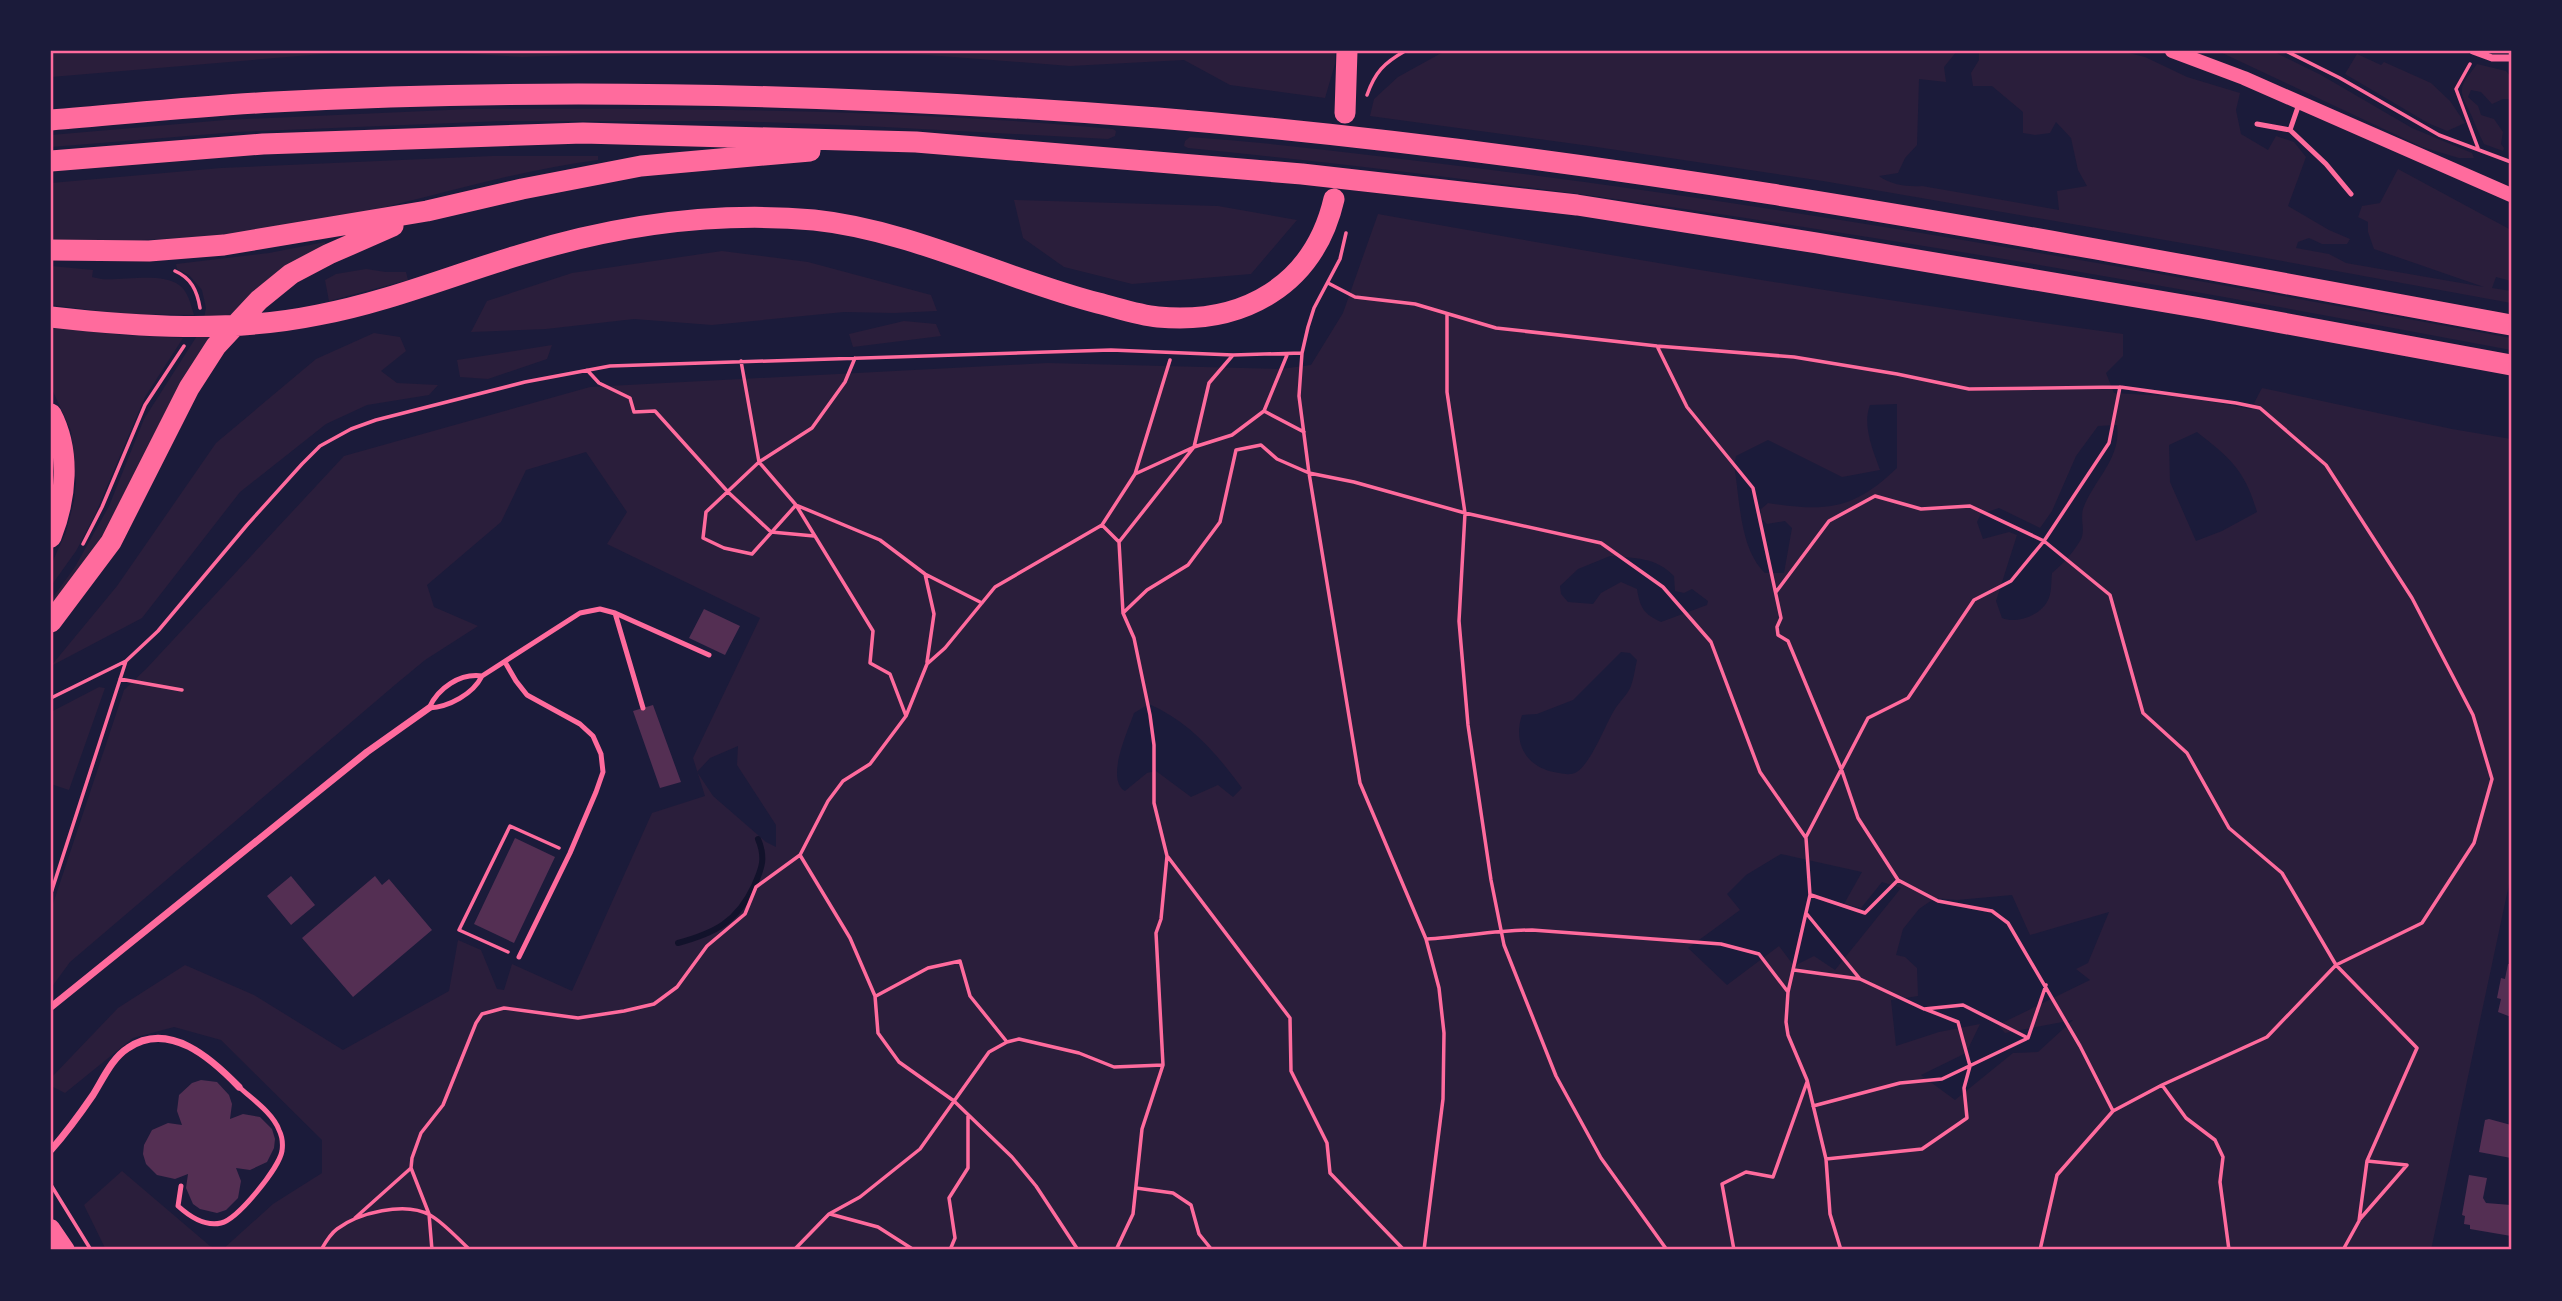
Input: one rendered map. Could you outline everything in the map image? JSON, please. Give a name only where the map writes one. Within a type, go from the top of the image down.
[{"type":"highway","points":[[1348,51],[1352,103]]},
{"type":"highway","points":[[1352,103],[1357,51]]},
{"type":"highway","points":[[51,120],[273,102],[582,93],[908,102],[1161,119],[1375,141],[1600,169],[1940,223],[2511,325]]},
{"type":"highway","points":[[51,161],[263,144],[583,133],[916,142],[1356,179],[1577,205],[2187,305],[2511,365]]},
{"type":"highway","points":[[51,250],[149,251],[224,245],[427,211],[641,166],[916,142]]},
{"type":"highway","points":[[51,317],[161,327],[215,327],[319,315],[592,236],[651,223],[736,216],[793,218],[847,225],[890,235],[1062,293],[1141,314],[1177,318],[1205,317],[1250,305],[1287,282],[1315,249],[1330,217],[1334,199]]},
{"type":"highway","points":[[51,622],[111,542],[189,388],[216,346],[259,300],[291,274],[329,254],[427,211]]},
{"type":"highway","points":[[51,414],[62,449],[64,487],[51,537]]},
{"type":"main road","points":[[2172,51],[2244,78],[2511,195]]},
{"type":"main road","points":[[51,1228],[66,1250]]},
{"type":"street","points":[[2473,51],[2492,58],[2511,58]]},
{"type":"street","points":[[51,1007],[367,752],[429,708]]},
{"type":"street","points":[[51,1150],[113,1064],[127,1048],[140,1042],[159,1038],[179,1041],[197,1050],[239,1087]]},
{"type":"lane","points":[[2290,130],[2300,103]]},
{"type":"lane","points":[[2257,124],[2290,130],[2326,164],[2350,194]]},
{"type":"lane","points":[[429,708],[449,704],[478,684],[482,676],[580,613],[600,609],[615,613],[709,655]]},
{"type":"lane","points":[[615,613],[643,708]]},
{"type":"lane","points":[[505,662],[527,695],[580,724],[593,736],[601,754],[603,772],[570,853],[519,957]]},
{"type":"lane","points":[[429,708],[441,690],[462,677],[482,676]]},
{"type":"lane","points":[[181,1185],[178,1206],[187,1214],[206,1223],[223,1223],[237,1212],[273,1172],[282,1153],[283,1142],[278,1126],[239,1087]]},
{"type":"path","points":[[1352,103],[1388,61],[1405,51]]},
{"type":"path","points":[[2286,51],[2340,78],[2439,135],[2511,162]]},
{"type":"path","points":[[2470,66],[2456,89],[2478,148]]},
{"type":"path","points":[[1347,225],[1340,259],[1314,308],[1302,353],[1299,396],[1309,473],[1360,783],[1426,939],[1439,988],[1444,1033],[1443,1099],[1424,1250]]},
{"type":"path","points":[[166,270],[188,277],[196,289],[201,317]]},
{"type":"path","points":[[1328,283],[1355,297],[1415,303],[1496,328],[1657,346],[1794,357],[1969,389],[2120,387],[2201,397],[2260,408],[2326,465],[2412,598],[2473,715],[2492,779],[2474,842],[2422,923],[2336,964],[2267,1037],[2162,1085],[2113,1111],[2057,1175],[2040,1250]]},
{"type":"path","points":[[1447,314],[1447,392],[1465,513],[1459,621],[1468,725],[1491,880],[1504,945],[1556,1076],[1601,1158],[1667,1250]]},
{"type":"path","points":[[80,548],[102,507],[145,405],[189,340]]},
{"type":"path","points":[[1657,346],[1687,407],[1753,488],[1776,592],[1780,618],[1778,635],[1788,641],[1842,771],[1858,818],[1898,880],[1938,901],[1992,911],[2008,923],[2046,985],[2113,1111]]},
{"type":"path","points":[[51,698],[126,661],[158,631],[247,525],[320,446],[335,436],[376,420],[526,382],[610,366],[1111,350],[1233,355],[1302,353]]},
{"type":"path","points":[[1116,1250],[1133,1214],[1142,1129],[1163,1065],[1156,933],[1161,919],[1167,856],[1154,803],[1154,745],[1150,715],[1134,638],[1123,613],[1119,542],[1194,447],[1209,383],[1233,355]]},
{"type":"path","points":[[1135,474],[1194,447],[1232,435],[1264,411],[1287,355]]},
{"type":"path","points":[[796,505],[752,554],[724,548],[703,538],[706,512],[759,462],[813,428],[845,382],[855,358]]},
{"type":"path","points":[[927,664],[945,648],[995,587],[1102,525],[1135,474],[1170,359]]},
{"type":"path","points":[[741,361],[759,462],[796,505],[873,631],[870,663],[890,674],[906,716]]},
{"type":"path","points":[[587,370],[599,383],[630,398],[634,412],[655,411],[728,492],[771,532],[814,536]]},
{"type":"path","points":[[1806,838],[1868,718],[1908,698],[1973,600],[2011,581],[2045,541],[2109,443],[2120,387]]},
{"type":"path","points":[[1264,411],[1304,432]]},
{"type":"path","points":[[1123,613],[1147,590],[1188,565],[1220,522],[1236,450],[1261,445],[1277,459],[1309,473],[1354,482],[1465,513],[1601,542],[1663,587],[1711,642],[1760,772],[1806,838],[1810,895],[1788,992],[1786,1022],[1788,1035],[1807,1080],[1826,1159],[1830,1214],[1841,1250]]},
{"type":"path","points":[[1776,592],[1829,521],[1875,496],[1921,509],[1970,506],[2045,541],[2110,595],[2143,713],[2187,753],[2229,828],[2282,873],[2336,964],[2417,1048],[2367,1161],[2359,1221]]},
{"type":"path","points":[[796,505],[880,541],[925,573],[982,603]]},
{"type":"path","points":[[1102,525],[1119,542]]},
{"type":"path","points":[[432,1250],[429,1214],[411,1168],[412,1158],[421,1133],[443,1105],[482,1014],[504,1008],[578,1018],[654,1004],[677,987],[707,946],[745,914],[756,887],[800,855],[828,801],[843,781],[870,764],[906,716],[927,664],[934,614],[925,573]]},
{"type":"path","points":[[51,893],[126,661]]},
{"type":"path","points":[[120,679],[183,690]]},
{"type":"path","points":[[519,957],[459,930],[504,838],[510,826],[570,853]]},
{"type":"path","points":[[800,855],[850,937],[876,996],[878,1034],[899,1062],[954,1101],[1012,1157],[1036,1186],[1078,1250]]},
{"type":"path","points":[[1167,856],[1290,1018],[1291,1071],[1326,1143],[1330,1173],[1404,1250]]},
{"type":"path","points":[[1810,895],[1865,913],[1898,880]]},
{"type":"path","points":[[1806,914],[1860,979]]},
{"type":"path","points":[[1426,939],[1463,937],[1501,930],[1532,930],[1721,944],[1759,954],[1788,992]]},
{"type":"path","points":[[876,996],[928,968],[960,961],[970,996],[1007,1042]]},
{"type":"path","points":[[1794,970],[1860,979],[1958,1022],[1970,1066],[1964,1088],[1967,1118],[1922,1149],[1826,1159]]},
{"type":"path","points":[[1813,1106],[1900,1083],[1942,1079],[2028,1038],[2046,985]]},
{"type":"path","points":[[1924,1009],[1963,1005],[2028,1038]]},
{"type":"path","points":[[799,1249],[829,1214],[859,1197],[920,1149],[989,1052],[1007,1042],[1019,1039],[1079,1053],[1114,1067],[1163,1065]]},
{"type":"path","points":[[1734,1250],[1722,1184],[1746,1172],[1773,1177],[1807,1080]]},
{"type":"path","points":[[2162,1085],[2186,1118],[2215,1140],[2223,1157],[2220,1182],[2229,1250]]},
{"type":"path","points":[[950,1250],[955,1238],[949,1198],[968,1168],[968,1115]]},
{"type":"path","points":[[2343,1250],[2359,1221],[2407,1165],[2367,1161]]},
{"type":"path","points":[[321,1250],[335,1230],[352,1220],[411,1168]]},
{"type":"path","points":[[51,1185],[91,1250]]},
{"type":"path","points":[[1136,1188],[1173,1193],[1191,1205],[1199,1234],[1212,1250]]},
{"type":"path","points":[[352,1220],[384,1210],[403,1209],[429,1214],[471,1250]]},
{"type":"path","points":[[829,1214],[878,1227],[914,1250]]},
{"type":"shaded area","points":[[51,51],[358,51],[51,77]]},
{"type":"shaded area","points":[[424,51],[681,51],[522,57]]},
{"type":"shaded area","points":[[803,51],[1335,51],[1335,64],[1325,98],[1230,85],[1184,60],[1070,66],[927,55]]},
{"type":"shaded area","points":[[1445,51],[1957,51],[1944,67],[1946,82],[1919,79],[1917,145],[1905,158],[1898,173],[1879,176],[1899,185],[1922,186],[2059,210],[2057,191],[2087,186],[2078,170],[2071,138],[2056,122],[2050,133],[2023,133],[2023,112],[1992,86],[1973,86],[1971,73],[1979,60],[1979,51],[2121,51],[2145,57],[2187,77],[2240,93],[2236,110],[2241,134],[2268,150],[2276,136],[2294,142],[2306,157],[2288,206],[2350,239],[2347,244],[2322,244],[2309,238],[2298,242],[2296,248],[2329,254],[2346,263],[2484,287],[2374,249],[2368,232],[2368,222],[2358,217],[2362,206],[2380,203],[2398,169],[2511,230],[2511,281],[2496,277],[2492,288],[2511,291],[2511,303],[1823,181],[1370,116],[1374,99],[1398,77]]},
{"type":"shaded area","points":[[2218,51],[2272,51],[2321,75],[2412,128],[2472,153],[2474,158],[2459,158],[2422,147]]},
{"type":"shaded area","points":[[2357,54],[2381,65],[2384,62],[2431,83],[2450,101],[2465,123],[2447,131],[2428,123],[2345,74]]},
{"type":"shaded area","points":[[2477,64],[2506,71],[2511,77],[2511,99],[2492,104],[2481,92],[2471,90],[2468,97],[2478,106],[2481,115],[2494,119],[2503,132],[2503,151],[2484,144],[2462,95],[2463,85]]},
{"type":"shaded area","points":[[470,109],[872,114],[1033,122],[1116,131],[1115,136],[1108,139],[734,121],[502,121],[237,132],[51,147],[51,135],[225,120]]},
{"type":"shaded area","points":[[1190,137],[1484,169],[1870,225],[2127,268],[2511,338],[2511,350],[1852,234],[1521,186],[1188,148],[1184,146]]},
{"type":"shaded area","points":[[492,156],[598,156],[598,160],[535,171],[348,216],[274,229],[163,239],[51,242],[51,183],[221,168]]},
{"type":"shaded area","points":[[1014,200],[1218,206],[1297,220],[1251,274],[1132,284],[1064,267],[1023,238]]},
{"type":"shaded area","points":[[1378,214],[1750,278],[2123,334],[2123,356],[2106,373],[2114,393],[2185,397],[2251,409],[2262,388],[2511,439],[2511,875],[2431,1250],[222,1250],[273,1204],[322,1173],[322,1140],[221,1040],[174,1027],[133,1038],[65,1093],[51,1086],[51,1078],[118,1008],[185,965],[254,995],[343,1050],[449,991],[458,940],[481,950],[497,989],[504,990],[512,964],[572,991],[652,813],[705,796],[698,773],[713,796],[766,842],[776,847],[776,825],[737,765],[738,746],[710,758],[697,772],[693,758],[760,618],[607,544],[627,512],[586,452],[526,470],[501,522],[427,585],[434,607],[478,626],[425,660],[396,684],[70,962],[51,988],[51,910],[124,690],[344,456],[590,387],[1047,363],[1281,369],[1311,365],[1343,313]],"holes":[[[1897,404],[1897,468],[1867,492],[1838,505],[1807,507],[1768,503],[1761,509],[1760,517],[1767,524],[1785,521],[1792,528],[1784,573],[1765,573],[1756,563],[1745,537],[1734,465],[1736,456],[1768,440],[1842,477],[1880,470],[1869,437],[1870,405]],[[2117,425],[2111,459],[2083,509],[2082,537],[2071,554],[2052,573],[2051,592],[2047,602],[2027,618],[2002,618],[1996,601],[2017,535],[2009,532],[1983,539],[1977,522],[1981,514],[1999,508],[2040,528],[2052,511],[2076,456],[2098,426]],[[2197,432],[2235,466],[2247,485],[2257,512],[2222,531],[2196,541],[2170,482],[2169,445]],[[1610,556],[1628,557],[1660,565],[1674,576],[1675,591],[1684,593],[1692,589],[1708,601],[1707,605],[1661,622],[1644,610],[1637,589],[1621,582],[1601,593],[1593,604],[1568,602],[1561,594],[1560,586],[1578,569]],[[1621,652],[1630,653],[1637,660],[1630,689],[1615,709],[1587,762],[1575,773],[1548,771],[1525,754],[1519,736],[1522,715],[1537,714],[1573,700]],[[1149,704],[1190,729],[1242,788],[1233,797],[1218,785],[1191,797],[1156,771],[1147,773],[1125,791],[1119,785],[1117,776],[1123,742],[1134,713]],[[1781,854],[1862,872],[1844,904],[1861,908],[1882,882],[1901,888],[1835,970],[1814,956],[1794,966],[1779,946],[1727,985],[1688,948],[1740,910],[1727,894],[1746,875]],[[2012,895],[2030,935],[2109,912],[2088,963],[2076,969],[2090,980],[1998,1025],[2005,1033],[2073,1020],[2038,1052],[2013,1053],[1955,1100],[1921,1075],[1966,1053],[1980,1024],[1939,1032],[1896,1046],[1891,1000],[1918,996],[1917,968],[1905,957],[1896,955],[1903,929],[1919,909],[1935,898],[1957,900]]]},
{"type":"shaded area","points":[[325,242],[271,277],[91,557],[51,612],[51,600],[75,567],[109,506],[144,419],[202,328],[206,308],[202,290],[189,275],[177,269],[176,264],[269,253]]},
{"type":"shaded area","points":[[722,251],[808,262],[931,295],[937,311],[844,312],[712,325],[634,319],[546,329],[471,332],[487,301],[572,273]]},
{"type":"shaded area","points":[[51,266],[93,270],[92,277],[101,279],[152,278],[172,281],[185,291],[194,315],[124,314],[51,305]]},
{"type":"shaded area","points":[[366,269],[406,272],[408,280],[329,301],[325,280],[336,274]]},
{"type":"shaded area","points":[[904,321],[936,324],[941,336],[853,347],[849,334]]},
{"type":"shaded area","points":[[51,327],[183,338],[145,397],[95,515],[76,551],[51,586],[51,565],[66,532],[76,481],[71,431],[51,387]]},
{"type":"shaded area","points":[[374,333],[400,337],[406,351],[381,371],[397,383],[438,385],[429,395],[367,405],[326,424],[240,492],[142,618],[51,666],[117,586],[216,443],[316,359]]},
{"type":"shaded area","points":[[552,345],[547,359],[488,379],[460,377],[457,360]]},
{"type":"shaded area","points":[[99,687],[105,688],[69,790],[51,784],[51,712]]},
{"type":"shaded area","points":[[122,1171],[210,1246],[220,1250],[106,1250],[84,1205]]},
{"type":"building","points":[[704,609],[740,626],[725,655],[689,638]]},
{"type":"building","points":[[653,705],[681,782],[660,788],[633,711]]},
{"type":"building","points":[[515,838],[555,857],[514,943],[474,924]]},
{"type":"building","points":[[291,876],[315,905],[291,925],[267,896]]},
{"type":"building","points":[[375,876],[382,885],[389,879],[432,930],[353,997],[302,938]]},
{"type":"building","points":[[2508,964],[2511,964],[2511,1017],[2498,1012],[2501,999],[2497,998],[2501,978],[2505,979]]},
{"type":"building","points":[[201,1080],[217,1082],[229,1095],[232,1104],[230,1119],[243,1114],[260,1117],[272,1129],[275,1139],[267,1162],[250,1170],[236,1168],[241,1181],[238,1198],[226,1210],[217,1213],[200,1209],[193,1204],[186,1188],[188,1174],[175,1179],[157,1175],[146,1164],[143,1154],[144,1145],[152,1130],[168,1123],[182,1125],[177,1111],[179,1095],[192,1083]]},
{"type":"building","points":[[2485,1120],[2511,1125],[2511,1158],[2479,1152]]},
{"type":"building","points":[[2469,1175],[2487,1178],[2483,1198],[2486,1203],[2511,1205],[2511,1236],[2470,1229],[2470,1225],[2464,1224],[2465,1216],[2462,1215]]},
{"type":"waterway","points":[[678,943],[714,930],[740,909],[761,868],[762,852],[758,839]]}]
